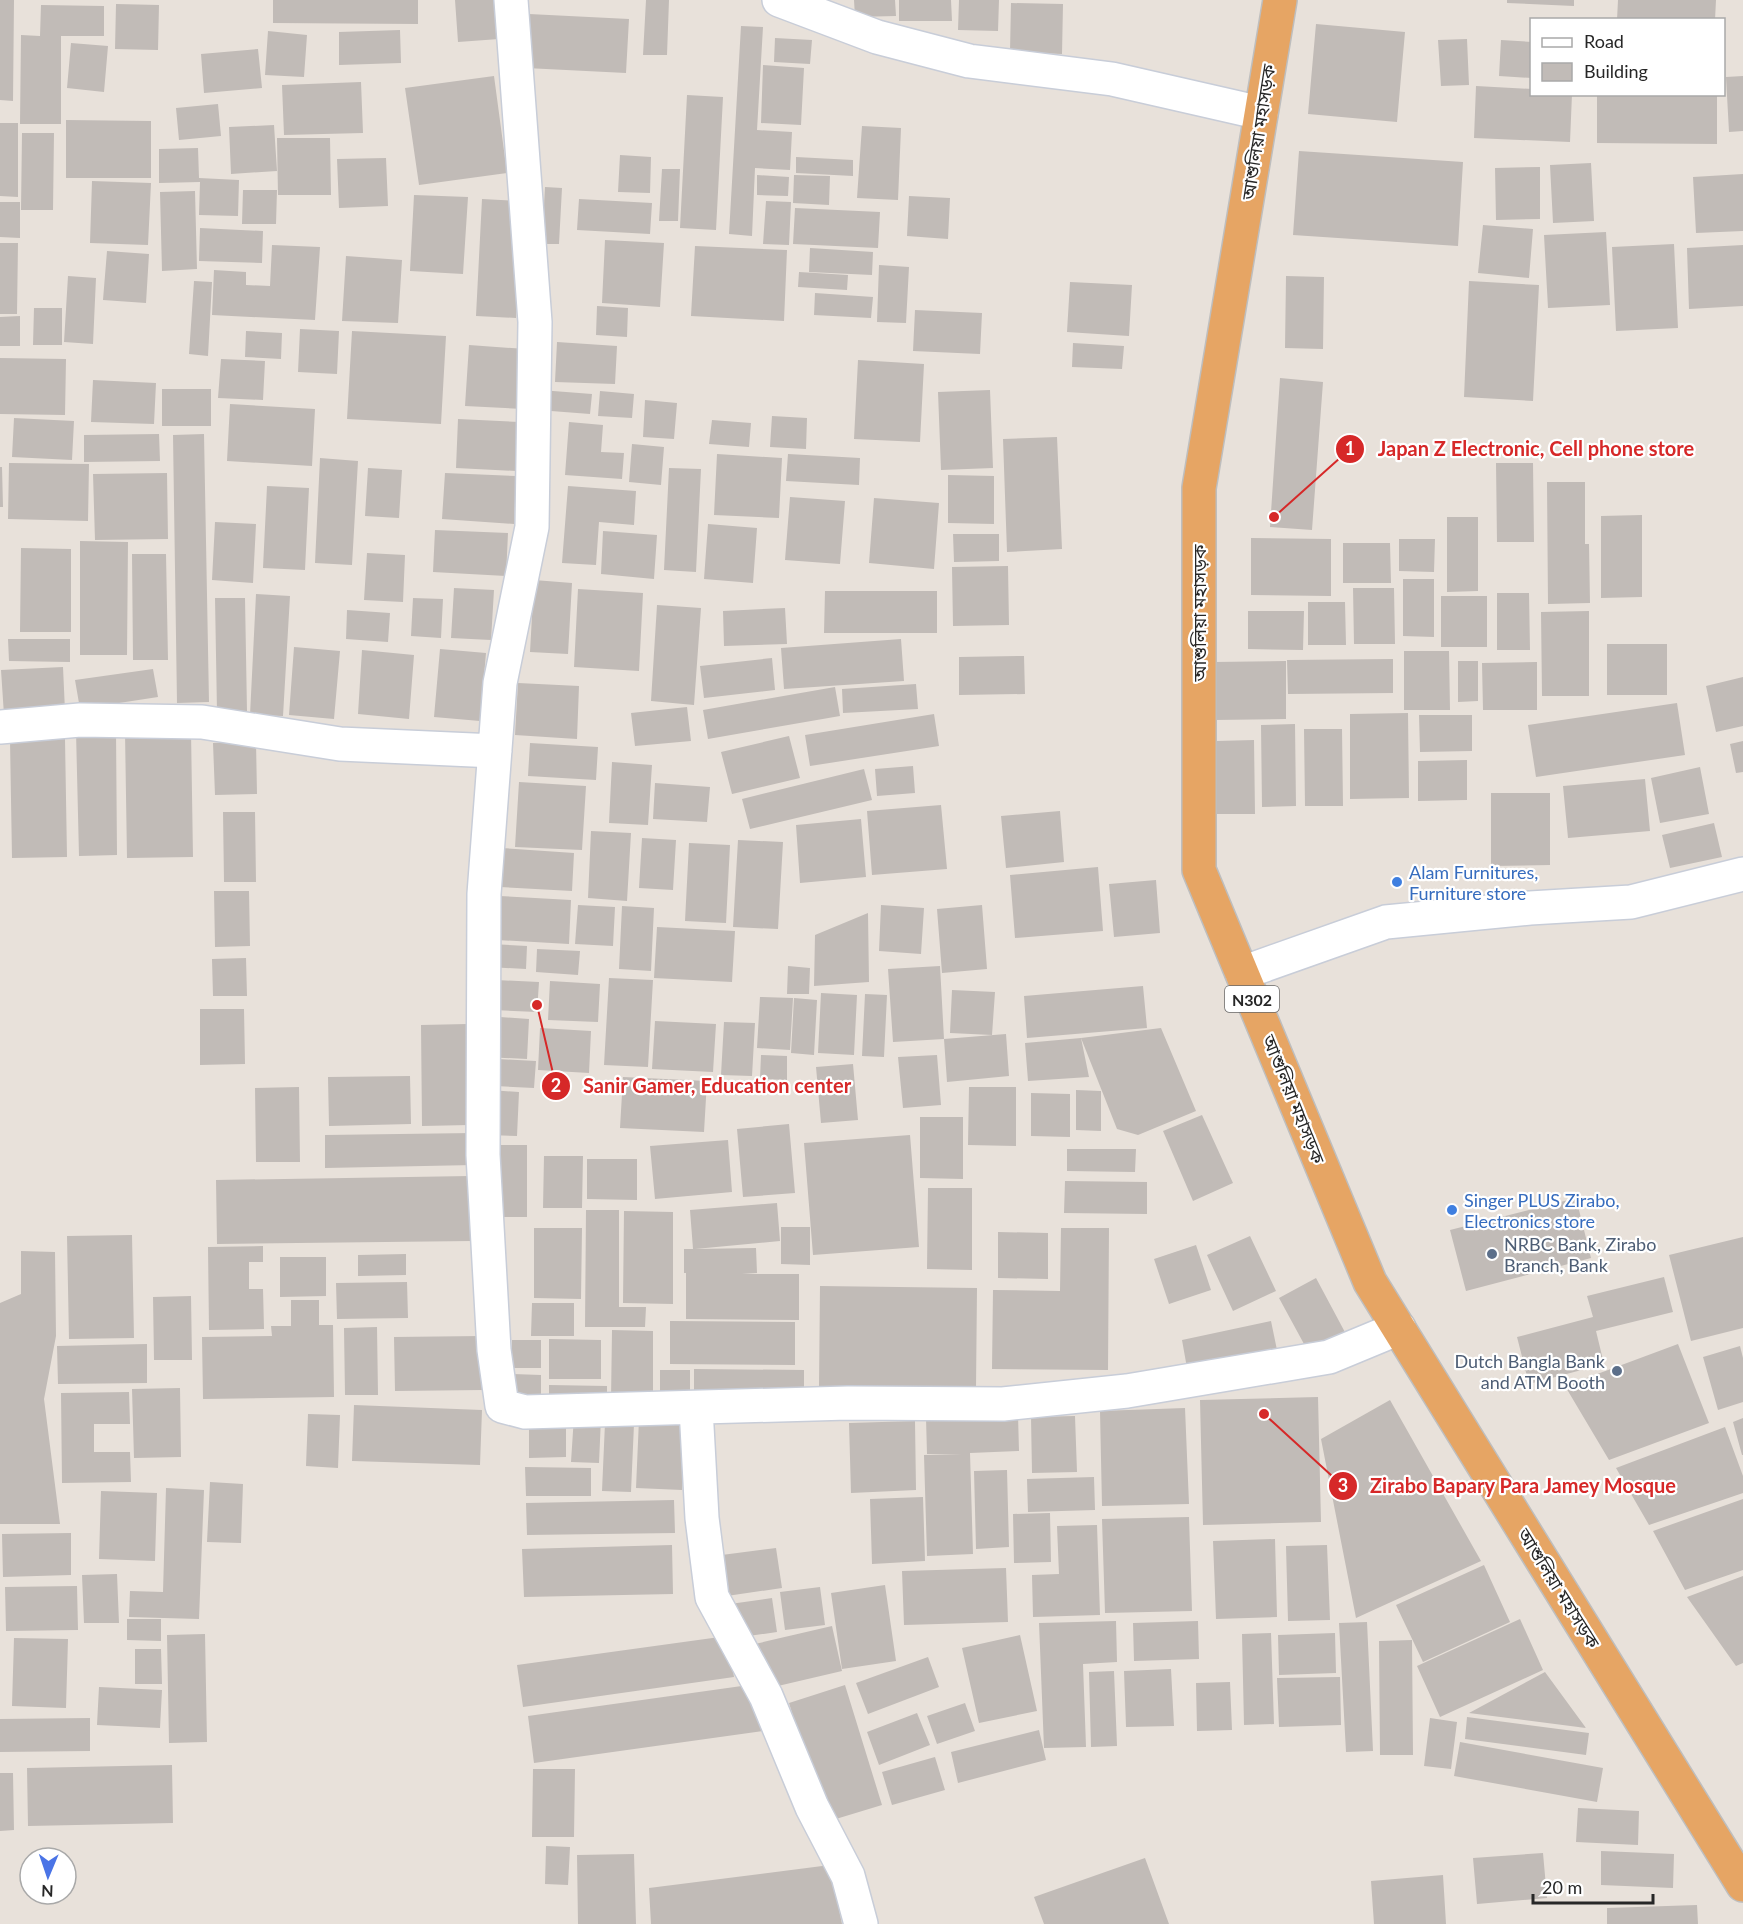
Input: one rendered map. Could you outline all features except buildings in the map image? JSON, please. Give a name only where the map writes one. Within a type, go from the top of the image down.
[{"type":"highway","name":"আশুলিয়া মহাসড়ক","points":[[1280,0],[1199,488],[1199,870],[1370,1282],[1743,1885]]},
{"type":"street","points":[[511,0],[535,322],[532,527],[500,683],[484,894],[483,1155],[494,1350],[502,1406],[525,1412],[848,1403],[1004,1404],[1127,1391],[1329,1357],[1399,1328]]},
{"type":"street","points":[[779,0],[877,37],[969,61],[1112,79],[1261,113]]},
{"type":"street","points":[[0,727],[80,720],[202,722],[340,744],[495,750]]},
{"type":"street","points":[[1242,973],[1386,922],[1530,908],[1631,902],[1743,874]]},
{"type":"street","points":[[696,1408],[702,1518],[712,1597],[766,1696],[812,1807],[848,1876],[861,1924]]},
{"type":"place","name":"Japan Z Electronic, Cell phone store","points":[[1274,517]]},
{"type":"place","name":"Alam Furnitures, Furniture store","points":[[1397,882]]},
{"type":"place","name":"Sanir Gamer, Education center","points":[[537,1005]]},
{"type":"place","name":"Singer PLUS Zirabo, Electronics store","points":[[1452,1210]]},
{"type":"place","name":"NRBC Bank, Zirabo Branch, Bank","points":[[1492,1254]]},
{"type":"place","name":"Dutch Bangla Bank and ATM Booth","points":[[1617,1371]]},
{"type":"place","name":"Zirabo Bapary Para Jamey Mosque","points":[[1264,1414]]}]
